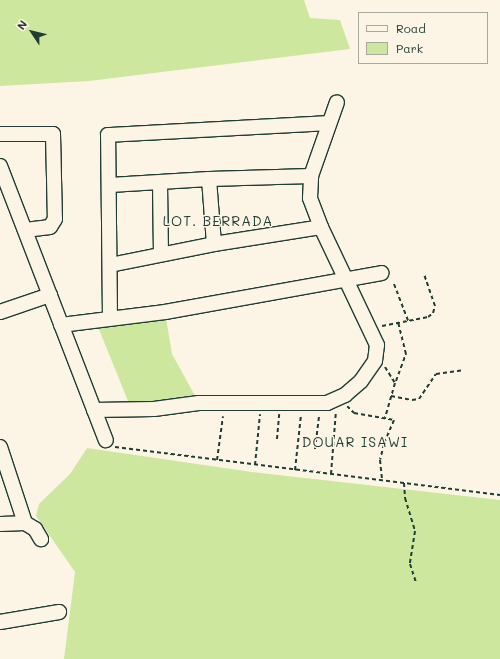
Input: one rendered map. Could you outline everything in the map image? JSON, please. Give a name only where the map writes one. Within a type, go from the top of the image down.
[{"type":"street","points":[[94,410],[140,410],[199,403],[320,402],[340,397],[361,381],[375,361],[377,345],[321,227],[310,198],[311,176],[328,123],[337,102]]},
{"type":"street","points":[[110,318],[110,186],[108,135],[328,123]]},
{"type":"street","points":[[0,134],[53,134],[55,219],[50,228],[25,230]]},
{"type":"street","points":[[0,166],[94,410],[111,444]]},
{"type":"street","points":[[110,186],[209,179],[311,176]]},
{"type":"street","points":[[209,179],[214,244]]},
{"type":"street","points":[[160,183],[161,254]]},
{"type":"street","points":[[110,265],[214,244],[321,227]]},
{"type":"street","points":[[62,325],[166,312],[382,273]]},
{"type":"street","points":[[0,312],[50,295]]},
{"type":"street","points":[[0,447],[25,522],[35,529],[41,539]]},
{"type":"street","points":[[0,524],[25,522]]},
{"type":"street","points":[[0,622],[59,612]]},
{"type":"path","points":[[370,328],[428,317],[433,313],[435,306],[424,274]]},
{"type":"path","points":[[394,284],[408,321]]},
{"type":"path","points":[[386,418],[395,382],[406,354],[398,323]]},
{"type":"path","points":[[375,361],[388,368],[395,382]]},
{"type":"path","points":[[392,396],[412,400],[419,399],[436,374],[464,370]]},
{"type":"path","points":[[340,397],[348,409],[354,413],[394,420],[384,444],[380,460],[382,480]]},
{"type":"path","points":[[331,474],[340,397]]},
{"type":"path","points":[[255,465],[261,402]]},
{"type":"path","points":[[277,439],[280,402]]},
{"type":"path","points":[[295,470],[302,402]]},
{"type":"path","points":[[315,449],[320,402]]},
{"type":"path","points":[[217,460],[225,403]]},
{"type":"path","points":[[111,444],[255,465],[500,495]]},
{"type":"path","points":[[404,483],[405,498],[415,531],[410,564],[416,582]]},
{"type":"green space","points":[[0,0],[304,0],[310,18],[340,20],[350,49],[89,81],[0,86]]},
{"type":"green space","points":[[165,312],[172,354],[199,403],[132,411],[96,322]]},
{"type":"green space","points":[[87,448],[252,472],[500,500],[500,659],[64,659],[75,572],[36,516],[39,504],[70,474]]},
{"type":"district","name":"LOT. BERRADA","points":[[218,221]]},
{"type":"district","name":"DOUAR ISAWI","points":[[355,442]]}]
